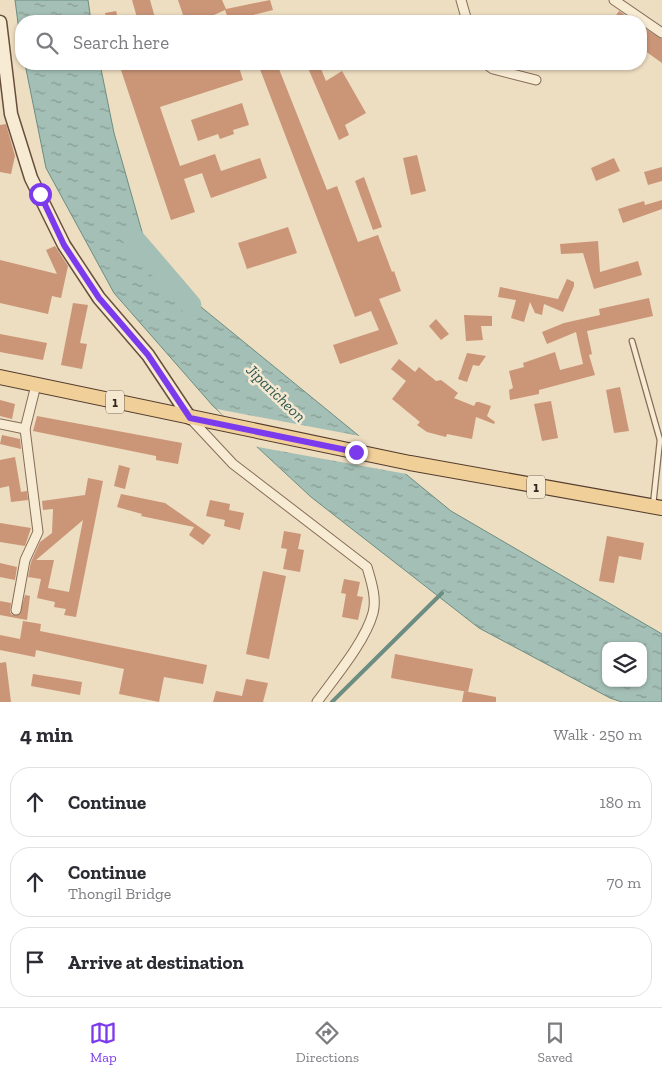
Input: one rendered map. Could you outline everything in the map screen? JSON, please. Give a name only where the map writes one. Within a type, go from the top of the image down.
[{"type":"main road","name":"1","points":[[0,377],[410,463],[658,507]]},
{"type":"street","points":[[462,0],[466,15]]},
{"type":"street","points":[[614,0],[636,15]]},
{"type":"street","points":[[0,22],[11,114],[31,178],[64,245],[99,298],[148,355],[190,418],[233,464],[367,567],[373,593],[373,613],[356,648],[317,702]]},
{"type":"street","points":[[647,23],[662,33]]},
{"type":"street","points":[[497,70],[536,80]]},
{"type":"street","points":[[16,610],[25,560],[38,532],[25,429],[36,385]]},
{"type":"street","points":[[0,424],[25,429]]},
{"type":"lane","points":[[632,340],[661,440],[658,507]]},
{"type":"water","points":[[15,0],[88,0],[90,15],[17,15]]},
{"type":"water","points":[[26,70],[101,70],[114,133],[152,267],[451,511],[662,634],[662,702],[622,702],[610,698],[479,628],[311,497],[213,406],[114,293],[46,168]]},
{"type":"pier","points":[[217,409],[365,437],[412,475],[253,446]]},
{"type":"building","points":[[132,0],[150,0],[154,15],[136,15]]},
{"type":"building","points":[[178,0],[222,0],[226,9],[270,0],[273,10],[253,15],[227,15],[225,10],[214,15],[183,15]]},
{"type":"building","points":[[116,11],[117,15],[106,15],[105,13]]},
{"type":"building","points":[[619,11],[625,15],[616,15]]},
{"type":"building","points":[[647,30],[662,39],[662,63],[647,52]]},
{"type":"building","points":[[121,70],[240,70],[243,80],[160,107],[180,166],[215,154],[221,171],[260,158],[267,178],[211,198],[202,173],[184,179],[195,212],[171,220]]},
{"type":"building","points":[[260,70],[279,70],[327,190],[337,186],[358,242],[378,235],[392,272],[394,271],[401,291],[379,299],[398,344],[340,364],[333,345],[379,330],[371,311],[355,317]]},
{"type":"building","points":[[309,70],[321,70],[326,81],[342,71],[366,113],[345,125],[349,135],[339,140]]},
{"type":"building","points":[[242,103],[249,125],[233,130],[234,134],[220,139],[218,134],[198,141],[191,120]]},
{"type":"building","points":[[6,124],[15,156],[11,174],[0,172],[0,125]]},
{"type":"building","points":[[417,155],[426,191],[411,195],[403,158]]},
{"type":"building","points":[[614,158],[620,171],[596,181],[591,168]]},
{"type":"building","points":[[662,167],[662,181],[648,185],[644,172]]},
{"type":"building","points":[[364,177],[382,227],[373,230],[355,181]]},
{"type":"building","points":[[662,200],[662,209],[623,223],[618,209],[644,201],[645,205]]},
{"type":"building","points":[[288,227],[297,253],[247,269],[238,243]]},
{"type":"building","points":[[598,241],[600,272],[638,261],[642,275],[594,289],[583,253],[561,254],[560,244]]},
{"type":"building","points":[[55,246],[68,266],[61,298],[52,296],[48,314],[0,303],[0,260],[57,274],[46,250]]},
{"type":"building","points":[[567,279],[574,282],[574,286],[563,312],[544,304],[542,315],[535,313],[530,302],[524,322],[511,318],[516,300],[498,297],[500,287],[558,299]]},
{"type":"building","points":[[649,298],[653,316],[587,331],[592,354],[589,355],[595,375],[539,390],[539,394],[510,400],[509,390],[513,388],[509,371],[524,367],[523,363],[555,352],[560,370],[583,364],[576,332],[547,344],[542,332],[564,323],[600,315],[599,309]]},
{"type":"building","points":[[73,303],[88,305],[80,343],[87,344],[82,369],[61,365]]},
{"type":"building","points":[[464,315],[492,316],[492,326],[481,326],[483,340],[466,341]]},
{"type":"building","points":[[436,319],[449,334],[441,340],[429,326]]},
{"type":"building","points":[[0,334],[47,343],[43,360],[0,352]]},
{"type":"building","points":[[467,353],[486,356],[479,366],[473,365],[467,382],[458,379]]},
{"type":"building","points":[[399,359],[415,372],[419,367],[436,381],[441,380],[458,393],[454,398],[474,406],[476,402],[479,402],[491,406],[487,416],[495,422],[494,424],[476,417],[472,439],[447,434],[446,437],[427,432],[417,425],[420,422],[392,399],[406,381],[391,369]]},
{"type":"building","points":[[620,387],[629,431],[614,433],[606,390]]},
{"type":"building","points":[[0,400],[15,404],[12,419],[0,416]]},
{"type":"building","points":[[551,401],[558,438],[542,441],[534,404]]},
{"type":"building","points":[[37,416],[182,443],[178,464],[156,460],[156,456],[33,431]]},
{"type":"building","points":[[2,435],[20,439],[21,449],[0,444]]},
{"type":"building","points":[[15,457],[21,492],[27,491],[28,500],[11,502],[9,486],[0,488],[0,460]]},
{"type":"building","points":[[119,465],[130,468],[125,489],[114,486]]},
{"type":"building","points":[[88,478],[103,481],[76,617],[64,615],[66,609],[54,607],[55,602],[37,598],[41,579],[28,577],[31,562],[40,542],[52,533],[53,509],[43,510],[42,501],[85,495]],"holes":[[[83,520],[69,592],[48,588],[54,560],[36,560]]]},
{"type":"building","points":[[121,494],[165,503],[211,535],[203,545],[189,535],[194,527],[141,516],[142,514],[117,507]]},
{"type":"building","points":[[210,500],[230,504],[229,510],[244,513],[240,530],[224,526],[225,520],[206,516]]},
{"type":"building","points":[[0,523],[31,528],[25,546],[0,542]]},
{"type":"building","points":[[284,531],[301,534],[298,549],[304,550],[300,572],[283,569],[287,549],[281,548]]},
{"type":"building","points":[[607,536],[644,543],[641,560],[619,556],[614,583],[599,581]]},
{"type":"building","points":[[0,563],[17,567],[15,580],[0,577]]},
{"type":"building","points":[[263,571],[286,576],[269,659],[246,654]]},
{"type":"building","points":[[344,579],[360,582],[357,596],[363,597],[358,620],[342,617],[346,594],[341,593]]},
{"type":"building","points":[[25,595],[30,596],[27,620],[0,615],[0,601],[11,603],[10,612],[12,615],[20,614]]},
{"type":"building","points":[[23,621],[41,624],[40,631],[207,665],[203,684],[164,677],[159,702],[119,694],[124,669],[36,650],[35,657],[0,650],[0,635],[20,639]]},
{"type":"building","points":[[395,654],[473,669],[468,692],[391,678]]},
{"type":"building","points":[[6,662],[11,702],[0,702],[0,663]]},
{"type":"building","points":[[33,674],[82,682],[80,695],[31,686]]},
{"type":"building","points":[[246,679],[268,683],[263,702],[213,702],[216,691],[242,696]]},
{"type":"building","points":[[464,691],[496,697],[496,702],[462,702]]},
{"type":"waterway","name":"Jiparicheon","points":[[131,235],[191,305]]},
{"type":"waterway","points":[[332,702],[442,593]]},
{"type":"route","points":[[40,194],[64,245],[99,298],[148,355],[190,418],[356,452]]}]
